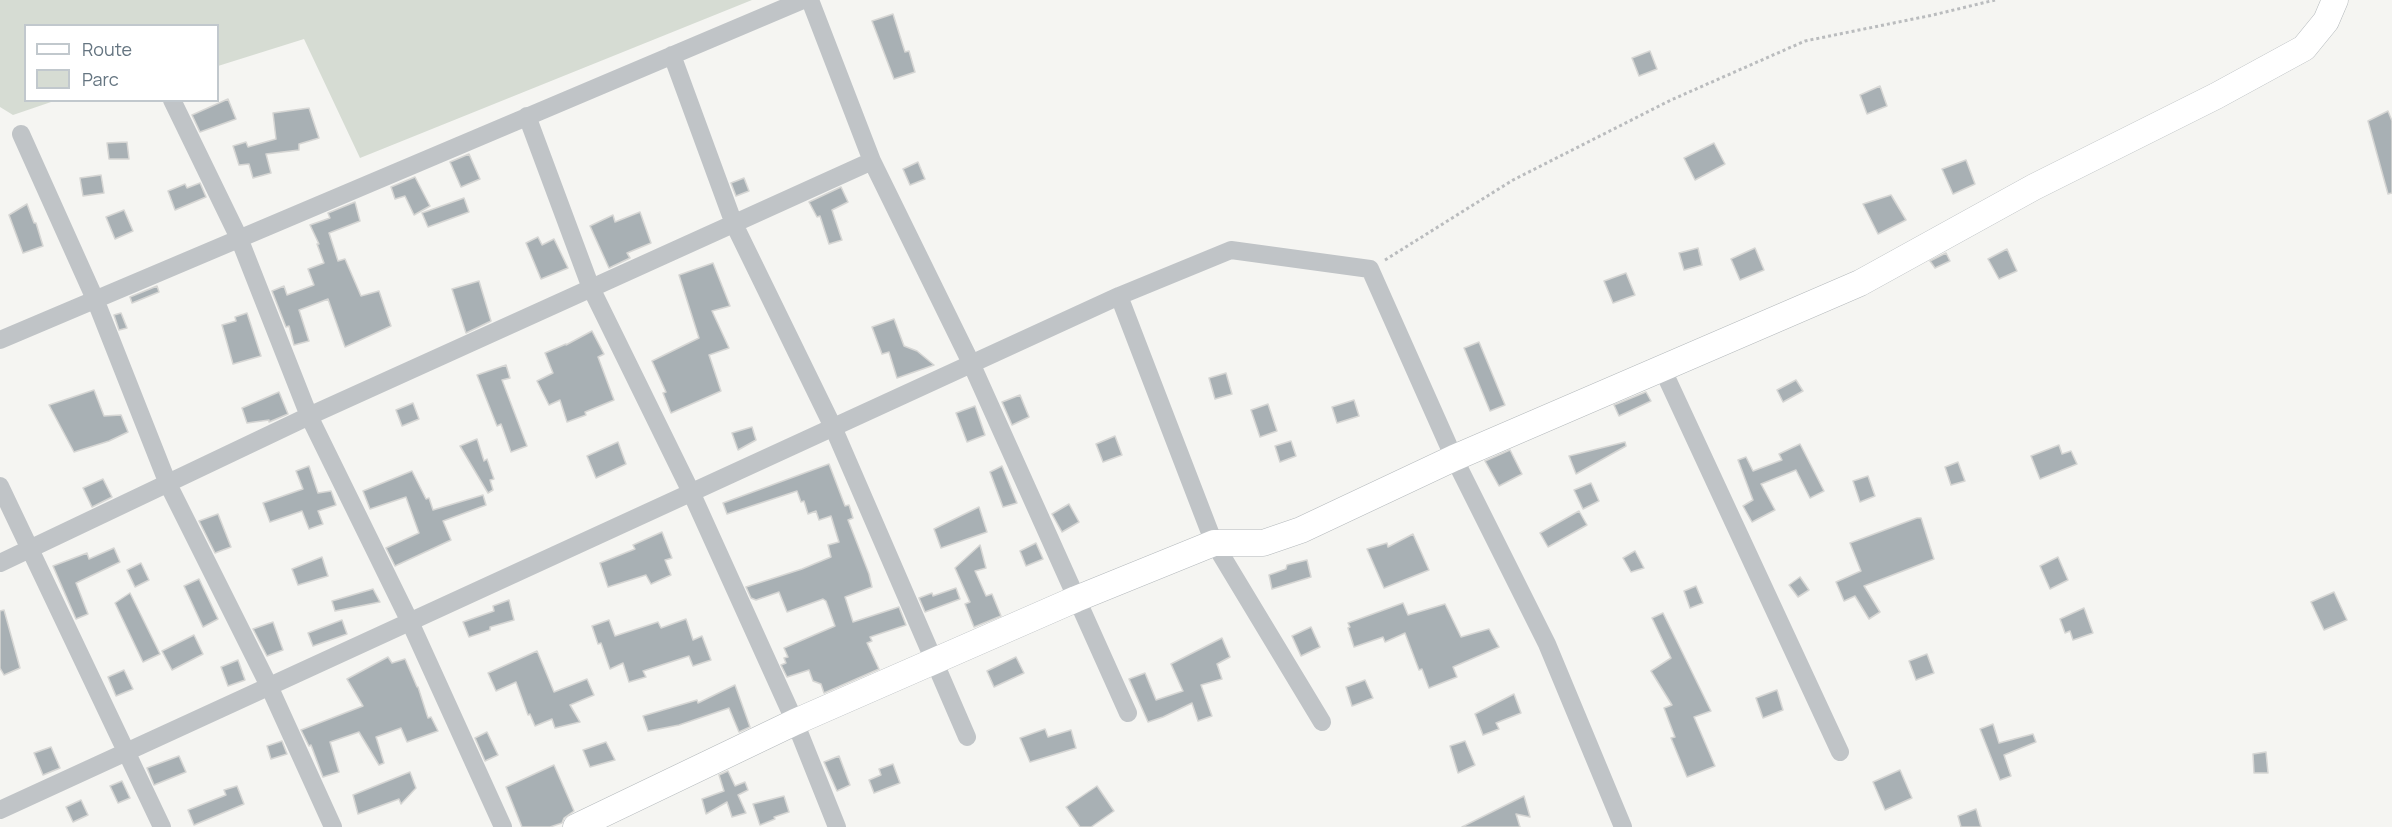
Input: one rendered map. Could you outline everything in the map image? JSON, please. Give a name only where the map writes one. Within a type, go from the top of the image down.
[{"type":"street","points":[[0,340],[803,0]]},
{"type":"street","points":[[810,0],[872,161],[971,363],[1128,713]]},
{"type":"street","points":[[576,827],[795,722],[1076,599],[1214,543],[1263,543],[1301,530],[1454,458],[1860,283],[2034,187],[2235,86],[2304,48],[2326,21],[2335,0]]},
{"type":"street","points":[[672,55],[734,224],[833,427],[967,737]]},
{"type":"street","points":[[173,102],[239,238],[309,416],[410,622],[503,827]]},
{"type":"street","points":[[527,116],[591,288],[691,492],[795,722],[837,827]]},
{"type":"street","points":[[21,134],[95,300],[168,484],[269,686],[333,827]]},
{"type":"street","points":[[0,563],[309,416],[872,161]]},
{"type":"street","points":[[0,810],[971,363],[1119,296],[1232,250],[1370,269],[1454,458],[1547,644],[1623,827]]},
{"type":"street","points":[[1119,296],[1214,543],[1322,722]]},
{"type":"street","points":[[1662,368],[1840,752]]},
{"type":"street","points":[[0,486],[162,827]]},
{"type":"path","points":[[1370,269],[1513,180],[1671,100],[1805,41],[1995,0]]},
{"type":"green space","points":[[0,0],[752,0],[360,158],[304,39],[219,66],[219,24],[24,24],[24,102],[51,102],[13,115],[0,107]]},
{"type":"building","points":[[893,14],[905,52],[909,51],[915,72],[894,79],[872,21]]},
{"type":"building","points":[[1650,51],[1657,69],[1639,76],[1632,58]]},
{"type":"building","points":[[1880,86],[1887,106],[1867,114],[1860,95]]},
{"type":"building","points":[[228,99],[236,119],[200,132],[192,115]]},
{"type":"building","points":[[309,108],[319,138],[299,144],[299,150],[266,154],[271,173],[253,178],[249,164],[239,165],[233,146],[246,142],[248,147],[276,139],[273,113]]},
{"type":"building","points":[[2388,111],[2392,121],[2392,193],[2388,194],[2368,121]]},
{"type":"building","points":[[127,142],[129,159],[109,159],[107,143]]},
{"type":"building","points":[[1714,143],[1725,164],[1695,180],[1684,158]]},
{"type":"building","points":[[469,154],[480,179],[461,187],[450,162]]},
{"type":"building","points":[[1966,160],[1975,184],[1953,194],[1942,169]]},
{"type":"building","points":[[918,162],[925,179],[910,185],[903,169]]},
{"type":"building","points":[[101,175],[104,193],[83,196],[80,178]]},
{"type":"building","points":[[415,177],[430,206],[414,215],[405,196],[395,199],[391,187]]},
{"type":"building","points":[[744,178],[749,191],[736,196],[731,183]]},
{"type":"building","points":[[200,183],[206,197],[175,210],[168,191],[185,184],[187,188]]},
{"type":"building","points":[[841,187],[848,202],[832,210],[842,240],[829,244],[820,216],[817,217],[809,202]]},
{"type":"building","points":[[1891,195],[1906,220],[1878,234],[1863,204]]},
{"type":"building","points":[[464,198],[469,212],[428,227],[422,213]]},
{"type":"building","points":[[355,202],[360,221],[329,233],[338,261],[345,259],[361,296],[379,291],[391,326],[345,347],[328,299],[299,310],[309,341],[294,345],[289,326],[286,327],[272,291],[284,286],[287,295],[314,285],[308,269],[324,263],[317,244],[319,244],[310,225],[330,218],[328,213]]},
{"type":"building","points":[[27,204],[43,246],[23,253],[9,215]]},
{"type":"building","points":[[124,210],[133,231],[115,239],[106,217]]},
{"type":"building","points":[[640,212],[651,243],[627,253],[630,258],[609,268],[590,226],[613,215],[615,222]]},
{"type":"building","points":[[538,237],[542,245],[554,239],[568,268],[541,279],[526,243]]},
{"type":"building","points":[[1698,248],[1702,265],[1684,270],[1679,253]]},
{"type":"building","points":[[1755,248],[1764,270],[1740,280],[1731,259]]},
{"type":"building","points":[[2007,249],[2017,271],[1999,279],[1988,259]]},
{"type":"building","points":[[1946,253],[1950,261],[1935,268],[1930,261]]},
{"type":"building","points":[[713,263],[730,306],[712,311],[729,348],[709,355],[721,391],[671,413],[663,393],[666,392],[652,361],[699,338],[679,275]]},
{"type":"building","points":[[1626,273],[1635,295],[1613,303],[1604,281]]},
{"type":"building","points":[[479,281],[491,321],[466,333],[452,289]]},
{"type":"building","points":[[157,286],[159,292],[132,303],[130,297]]},
{"type":"building","points":[[121,313],[127,328],[119,330],[114,315]]},
{"type":"building","points":[[247,313],[261,356],[233,364],[222,325],[236,321],[235,317]]},
{"type":"building","points":[[894,319],[904,346],[917,351],[934,365],[897,378],[889,352],[882,354],[872,327]]},
{"type":"building","points":[[592,331],[604,354],[598,357],[614,400],[567,422],[560,400],[549,405],[537,381],[553,373],[545,353]]},
{"type":"building","points":[[1479,342],[1505,405],[1490,411],[1464,348]]},
{"type":"building","points":[[506,365],[510,378],[502,380],[527,446],[511,452],[501,424],[497,426],[477,375]]},
{"type":"building","points":[[1226,373],[1232,394],[1215,399],[1209,378]]},
{"type":"building","points":[[1796,380],[1803,391],[1783,402],[1777,390]]},
{"type":"building","points":[[94,390],[104,416],[121,415],[128,432],[109,441],[74,452],[49,405]]},
{"type":"building","points":[[279,392],[288,414],[269,422],[269,420],[247,423],[242,408]]},
{"type":"building","points":[[1646,392],[1651,401],[1619,416],[1614,405]]},
{"type":"building","points":[[1020,395],[1029,417],[1012,425],[1002,402]]},
{"type":"building","points":[[1354,400],[1359,416],[1337,423],[1332,407]]},
{"type":"building","points":[[413,403],[419,419],[402,426],[396,410]]},
{"type":"building","points":[[1268,404],[1277,431],[1260,437],[1251,410]]},
{"type":"building","points":[[975,406],[985,435],[967,442],[956,413]]},
{"type":"building","points":[[752,427],[756,440],[738,450],[732,433]]},
{"type":"building","points":[[1115,436],[1122,455],[1103,462],[1096,444]]},
{"type":"building","points":[[477,439],[484,461],[487,459],[494,479],[490,480],[493,490],[488,493],[460,446]]},
{"type":"building","points":[[1291,441],[1296,456],[1280,462],[1275,446]]},
{"type":"building","points":[[618,442],[626,464],[596,478],[587,456]]},
{"type":"building","points":[[1625,442],[1626,446],[1576,474],[1569,456]]},
{"type":"building","points":[[1800,444],[1824,491],[1810,498],[1796,470],[1761,484],[1775,510],[1752,522],[1743,506],[1753,500],[1738,460],[1746,457],[1753,471],[1782,460],[1779,454]]},
{"type":"building","points":[[2059,445],[2062,454],[2071,451],[2077,464],[2040,479],[2031,456]]},
{"type":"building","points":[[1510,450],[1522,474],[1499,486],[1485,461]]},
{"type":"building","points":[[1958,462],[1965,481],[1951,485],[1945,467]]},
{"type":"building","points":[[829,464],[845,506],[849,505],[853,518],[848,520],[872,587],[845,597],[853,622],[899,607],[906,625],[870,637],[872,641],[867,643],[879,669],[824,693],[821,684],[813,681],[809,670],[787,677],[781,665],[786,663],[784,658],[788,657],[784,648],[835,626],[826,601],[823,599],[787,612],[779,592],[756,600],[751,598],[746,587],[831,557],[828,545],[839,542],[831,516],[819,520],[816,511],[808,514],[804,501],[801,502],[797,491],[727,514],[723,503]]},
{"type":"building","points":[[309,466],[318,493],[331,491],[336,505],[318,511],[323,524],[309,529],[302,511],[270,522],[263,503],[303,489],[296,471]]},
{"type":"building","points":[[1002,466],[1017,503],[1003,507],[990,472]]},
{"type":"building","points":[[412,471],[426,499],[429,498],[433,510],[483,495],[486,505],[443,521],[451,540],[395,566],[386,548],[419,533],[406,497],[370,509],[363,491]]},
{"type":"building","points":[[1868,476],[1875,496],[1860,502],[1853,481]]},
{"type":"building","points":[[103,479],[112,497],[92,507],[83,488]]},
{"type":"building","points":[[1591,483],[1599,501],[1583,509],[1574,490]]},
{"type":"building","points":[[1069,504],[1079,522],[1062,532],[1052,514]]},
{"type":"building","points":[[979,507],[987,532],[941,548],[934,529]]},
{"type":"building","points":[[1579,511],[1587,525],[1548,547],[1540,533]]},
{"type":"building","points":[[218,514],[231,547],[215,553],[199,521]]},
{"type":"building","points":[[1921,518],[1934,559],[1864,586],[1880,612],[1869,619],[1855,596],[1844,601],[1836,582],[1861,571],[1850,543]]},
{"type":"building","points":[[662,532],[672,558],[665,560],[671,575],[651,584],[646,575],[608,587],[600,563],[635,549],[633,545]]},
{"type":"building","points":[[1413,534],[1429,570],[1384,588],[1367,549],[1387,543],[1388,547]]},
{"type":"building","points":[[1036,543],[1043,559],[1026,566],[1020,551]]},
{"type":"building","points":[[980,545],[986,568],[975,571],[986,596],[992,594],[1001,616],[974,627],[965,604],[970,602],[955,568]]},
{"type":"building","points":[[114,548],[120,562],[76,583],[88,614],[76,619],[53,566],[87,553],[89,559]]},
{"type":"building","points":[[1635,551],[1644,568],[1631,572],[1623,558]]},
{"type":"building","points":[[322,557],[328,576],[298,585],[292,569]]},
{"type":"building","points":[[2058,557],[2068,580],[2050,589],[2040,566]]},
{"type":"building","points":[[1307,560],[1311,577],[1272,589],[1269,575],[1286,569],[1287,565]]},
{"type":"building","points":[[141,563],[149,580],[135,587],[127,570]]},
{"type":"building","points":[[1800,577],[1809,590],[1798,597],[1789,585]]},
{"type":"building","points":[[199,579],[218,619],[203,627],[184,586]]},
{"type":"building","points":[[1696,586],[1703,603],[1690,608],[1684,591]]},
{"type":"building","points":[[956,588],[960,599],[925,612],[919,598]]},
{"type":"building","points":[[373,589],[380,602],[335,611],[332,601]]},
{"type":"building","points":[[2334,592],[2347,620],[2324,630],[2311,602]]},
{"type":"building","points":[[130,593],[160,654],[143,662],[115,603]]},
{"type":"building","points":[[509,600],[514,620],[490,627],[490,630],[469,637],[463,622],[494,611],[493,606]]},
{"type":"building","points":[[1403,603],[1408,615],[1445,604],[1461,637],[1489,629],[1499,647],[1453,667],[1457,677],[1429,688],[1422,669],[1419,670],[1405,633],[1385,642],[1383,637],[1354,647],[1348,628],[1350,627],[1348,623]]},
{"type":"building","points":[[2084,608],[2093,633],[2073,640],[2070,631],[2065,633],[2060,619]]},
{"type":"building","points":[[4,610],[20,668],[4,675],[0,668],[0,611]]},
{"type":"building","points":[[1663,613],[1711,711],[1694,717],[1715,766],[1687,777],[1671,738],[1675,737],[1664,708],[1672,705],[1651,671],[1671,658],[1652,618]]},
{"type":"building","points":[[686,619],[693,640],[702,636],[711,660],[693,666],[689,656],[643,671],[646,677],[629,682],[623,663],[610,669],[592,626],[609,620],[615,636],[658,622],[661,628]]},
{"type":"building","points":[[342,620],[347,634],[313,646],[308,633]]},
{"type":"building","points":[[273,622],[283,650],[267,656],[253,629]]},
{"type":"building","points":[[1311,627],[1320,647],[1301,656],[1292,636]]},
{"type":"building","points":[[194,635],[203,654],[172,670],[162,651]]},
{"type":"building","points":[[1222,638],[1230,657],[1217,664],[1222,679],[1201,685],[1212,716],[1198,721],[1192,703],[1148,722],[1129,679],[1145,673],[1156,700],[1183,691],[1171,664]]},
{"type":"building","points":[[537,651],[554,692],[587,679],[594,695],[570,705],[580,722],[555,728],[552,719],[535,726],[530,714],[528,715],[516,682],[496,691],[488,673]]},
{"type":"building","points":[[1927,654],[1934,673],[1916,680],[1909,661]]},
{"type":"building","points":[[388,657],[392,663],[405,659],[418,687],[428,718],[431,717],[438,731],[407,742],[401,728],[376,737],[384,763],[379,765],[359,732],[330,742],[339,772],[323,777],[311,745],[309,746],[301,730],[363,706],[347,679]]},
{"type":"building","points":[[1016,657],[1024,673],[994,687],[987,671]]},
{"type":"building","points":[[238,660],[245,680],[228,686],[221,667]]},
{"type":"building","points":[[124,670],[133,689],[116,696],[108,677]]},
{"type":"building","points":[[1365,680],[1373,698],[1352,706],[1346,687]]},
{"type":"building","points":[[735,685],[750,727],[739,732],[729,708],[679,725],[648,731],[643,716],[697,700],[698,703]]},
{"type":"building","points":[[1777,690],[1783,710],[1763,718],[1756,698]]},
{"type":"building","points":[[1514,694],[1521,713],[1496,723],[1499,729],[1483,735],[1475,714]]},
{"type":"building","points":[[1993,724],[1999,743],[2033,734],[2036,742],[2004,755],[2011,776],[2000,780],[1980,729]]},
{"type":"building","points":[[1045,729],[1048,737],[1071,730],[1076,748],[1030,762],[1020,738]]},
{"type":"building","points":[[487,732],[498,755],[485,761],[475,738]]},
{"type":"building","points":[[282,741],[287,754],[271,759],[267,746]]},
{"type":"building","points":[[1465,741],[1475,765],[1458,773],[1450,746]]},
{"type":"building","points":[[606,742],[615,760],[590,767],[583,750]]},
{"type":"building","points":[[51,747],[60,768],[43,775],[34,753]]},
{"type":"building","points":[[2266,752],[2268,773],[2254,773],[2253,754]]},
{"type":"building","points":[[179,756],[186,772],[154,785],[147,768]]},
{"type":"building","points":[[839,756],[850,785],[837,791],[824,762]]},
{"type":"building","points":[[893,764],[900,783],[874,793],[869,780],[881,775],[879,769]]},
{"type":"building","points":[[554,765],[574,811],[564,818],[562,823],[550,827],[522,827],[506,787]]},
{"type":"building","points":[[1900,770],[1912,798],[1885,810],[1873,782]]},
{"type":"building","points":[[728,771],[735,786],[745,782],[748,790],[738,795],[746,813],[732,817],[727,802],[706,814],[702,799],[724,791],[719,775]]},
{"type":"building","points":[[410,772],[416,788],[401,804],[399,799],[358,814],[353,795]]},
{"type":"building","points":[[122,781],[130,798],[118,803],[110,786]]},
{"type":"building","points":[[237,786],[244,804],[194,825],[188,810],[226,795],[224,790]]},
{"type":"building","points":[[1097,786],[1114,811],[1091,827],[1080,827],[1066,807]]},
{"type":"building","points":[[784,796],[789,812],[760,825],[753,804]]},
{"type":"building","points":[[1524,796],[1530,817],[1516,814],[1520,827],[1462,827]]},
{"type":"building","points":[[81,800],[88,815],[73,822],[66,807]]},
{"type":"building","points":[[1976,809],[1981,827],[1961,827],[1958,816]]}]
